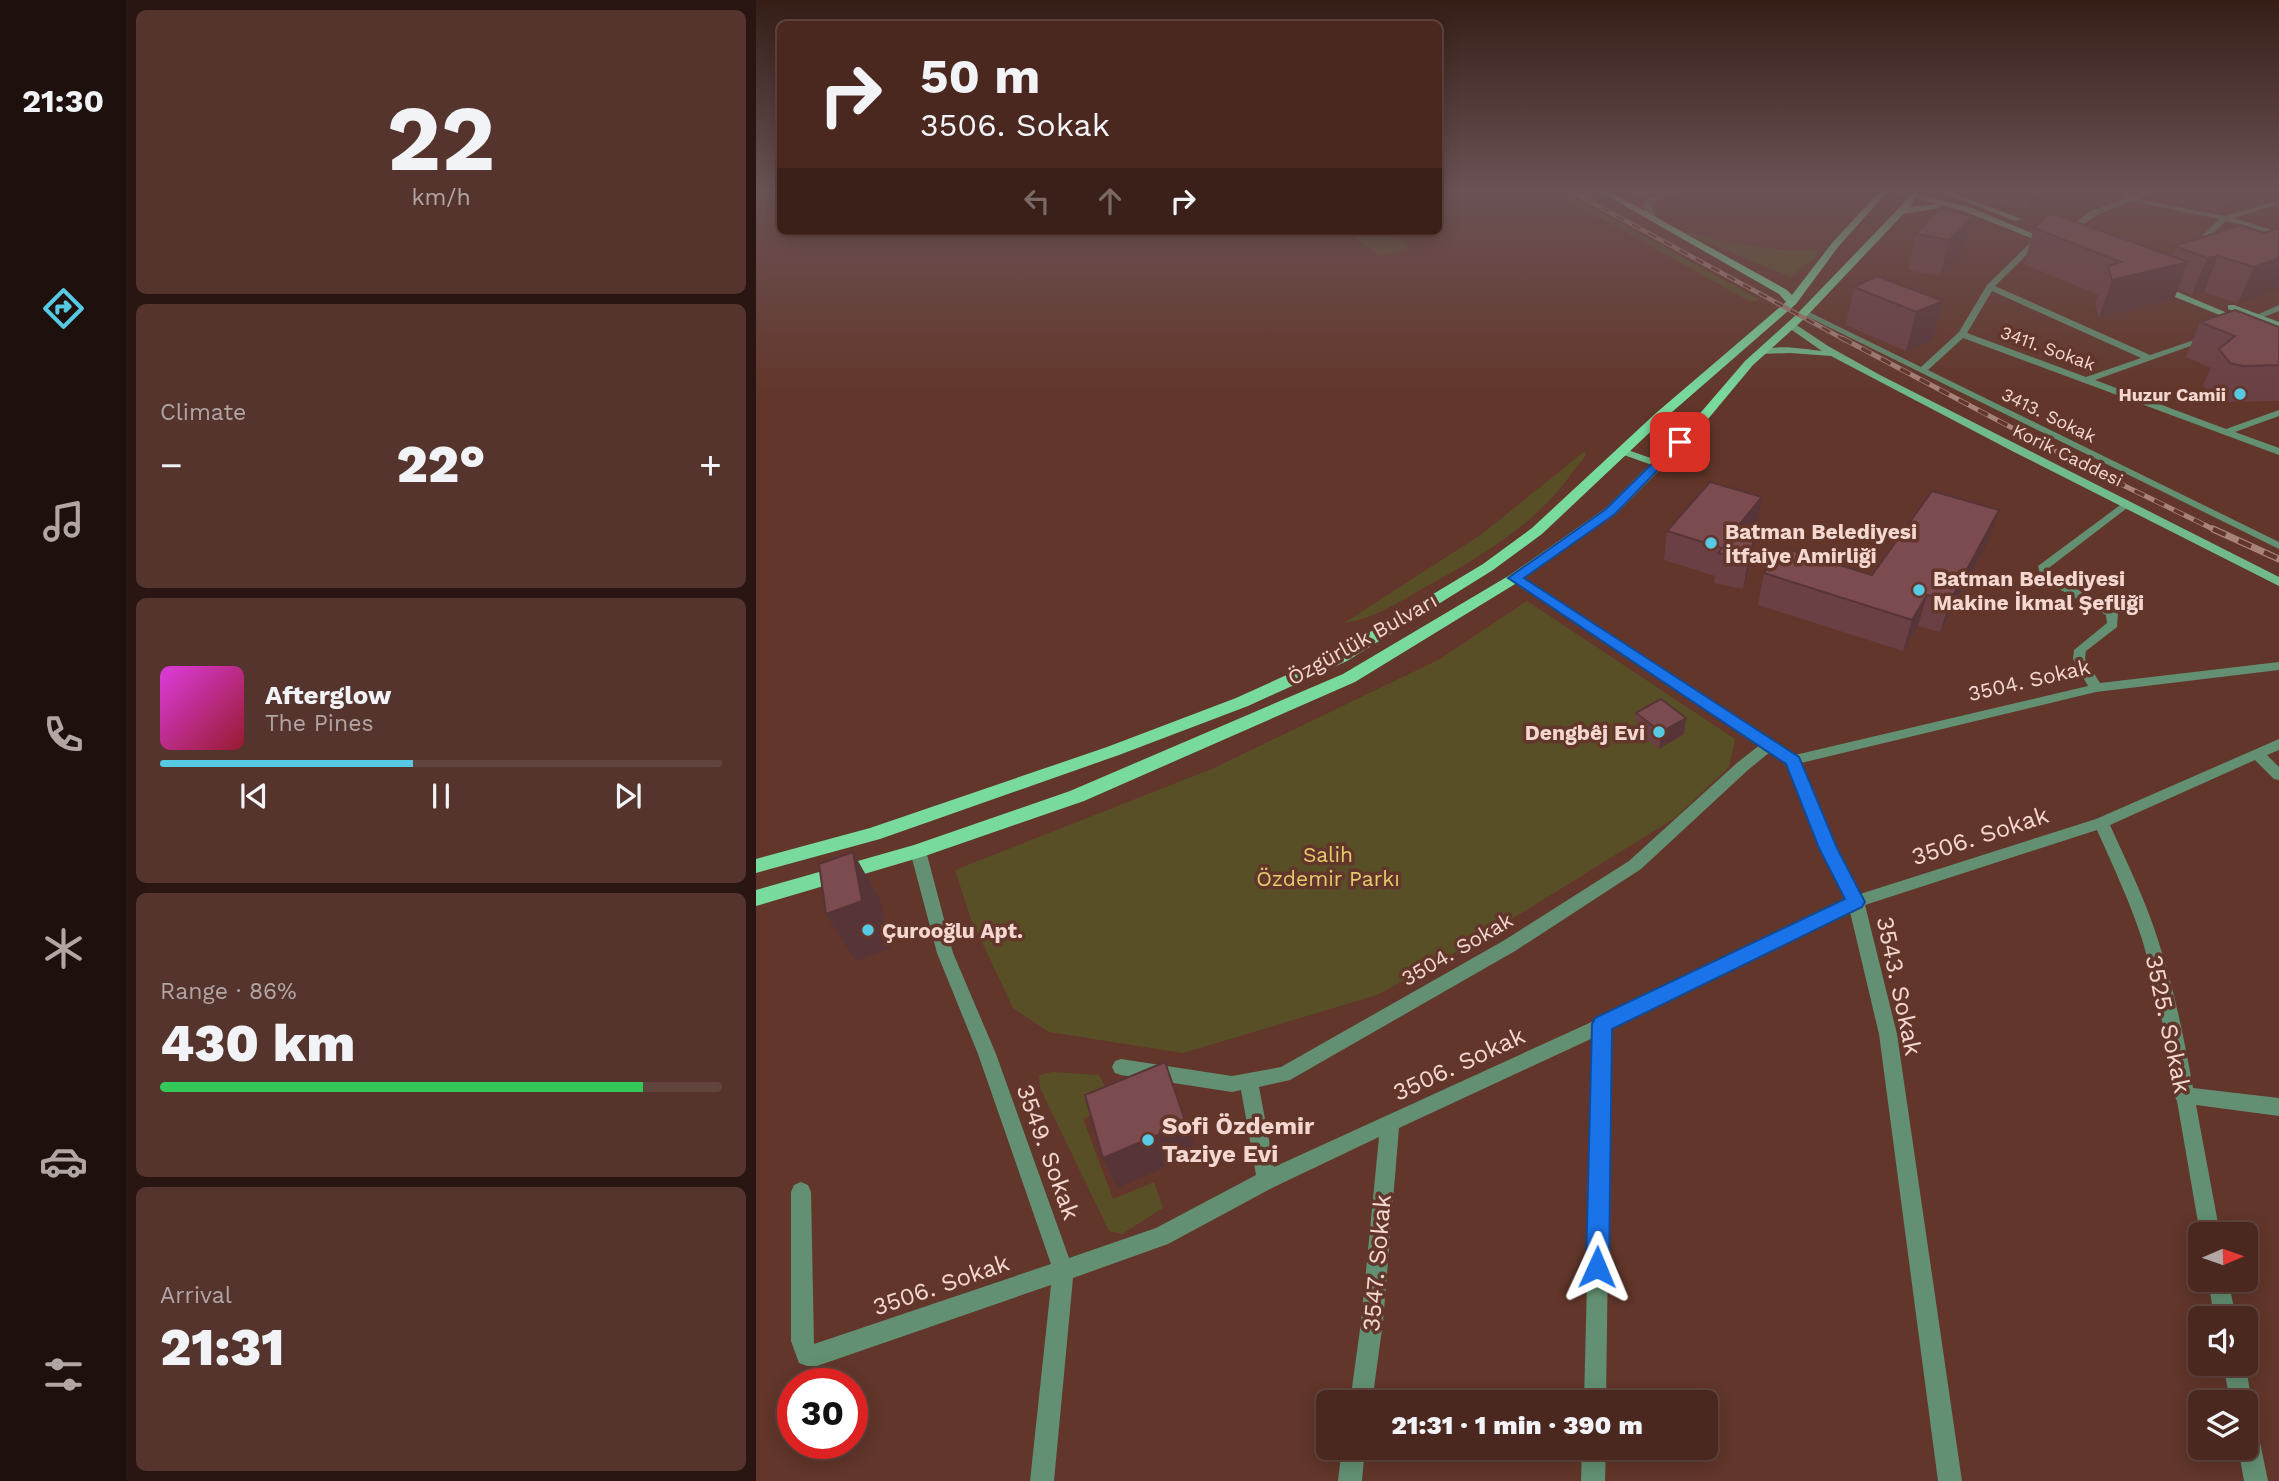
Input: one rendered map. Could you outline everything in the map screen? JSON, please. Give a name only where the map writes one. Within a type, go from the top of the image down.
[{"type":"main road","points":[[1724,259],[1783,292],[1798,308]]},
{"type":"main road","points":[[1802,286],[1824,259]]},
{"type":"main road","points":[[1752,275],[1802,286],[1834,280],[1855,259]]},
{"type":"main road","points":[[2160,278],[2253,320],[2279,335]]},
{"type":"main road","points":[[1802,286],[1834,280]]},
{"type":"main road","points":[[2152,284],[2253,320],[2279,326]]},
{"type":"main road","name":"Özgürlük Bulvarı","points":[[756,898],[918,851],[1076,796],[1349,678],[1515,578],[1611,511],[1717,402],[1749,363],[1792,326],[1802,286]]},
{"type":"main road","name":"Özgürlük Bulvarı","points":[[756,866],[873,834],[1113,751],[1242,702],[1341,657],[1488,567],[1537,531],[1622,451],[1798,308]]},
{"type":"main road","name":"Korik Caddesi","points":[[1792,326],[1843,358],[2008,446],[2127,503],[2279,582]]},
{"type":"main road","name":"Korik Caddesi","points":[[1764,352],[1806,350],[1843,358]]},
{"type":"main road","points":[[1622,451],[1658,464]]},
{"type":"street","points":[[1922,371],[1962,334],[1990,287],[2018,259]]},
{"type":"street","points":[[1990,287],[2148,358]]},
{"type":"street","name":"3413. Sokak","points":[[1798,308],[2279,546]]},
{"type":"street","points":[[2233,330],[2279,308]]},
{"type":"street","points":[[2089,379],[2222,333]]},
{"type":"street","name":"3411. Sokak","points":[[1962,334],[2089,379],[2279,452]]},
{"type":"street","points":[[2227,432],[2279,413]]},
{"type":"street","points":[[2096,688],[2080,659],[2080,650],[2113,624],[2112,613],[2045,576],[2044,566],[2127,503]]},
{"type":"street","points":[[1515,578],[1771,744],[1793,761]]},
{"type":"street","name":"3504. Sokak","points":[[1793,761],[2096,688],[2279,666]]},
{"type":"street","name":"3504. Sokak","points":[[1121,1068],[1232,1084],[1284,1074],[1509,946],[1635,865],[1742,766],[1771,744]]},
{"type":"street","name":"3506. Sokak","points":[[801,1192],[802,1341],[807,1355],[817,1355],[1161,1237],[1267,1180],[1856,902],[2101,823],[2279,744]]},
{"type":"street","points":[[2257,754],[2279,775]]},
{"type":"street","name":"3543. Sokak","points":[[1793,761],[1828,848],[1856,902],[1888,1034],[1950,1481]]},
{"type":"street","name":"3525. Sokak","points":[[2101,823],[2129,883],[2154,956],[2208,1222]]},
{"type":"street","name":"3549. Sokak","points":[[918,851],[945,953],[987,1054],[1063,1269],[1042,1481]]},
{"type":"street","points":[[1595,1390],[1602,1024]]},
{"type":"street","points":[[1249,1081],[1267,1180]]},
{"type":"street","points":[[2183,1095],[2279,1107]]},
{"type":"street","name":"3547. Sokak","points":[[1363,1390],[1373,1322],[1390,1124]]},
{"type":"street","points":[[1350,1481],[1352,1460]]},
{"type":"street","points":[[1593,1481],[1594,1460]]},
{"type":"street","points":[[2252,1460],[2256,1481]]},
{"type":"green space","points":[[1674,259],[1686,259],[1760,300],[1751,302]]},
{"type":"green space","points":[[1747,259],[1813,259],[1791,277]]},
{"type":"green space","points":[[1585,451],[1586,455],[1549,501],[1505,539],[1394,605],[1365,618],[1344,623],[1482,534]]},
{"type":"green space","name":"Salih Özdemir Parkı","points":[[1527,601],[1735,739],[1729,767],[1675,818],[1473,943],[1377,995],[1183,1053],[1049,1032],[1013,1008],[971,919],[955,870],[1214,768],[1440,659]]},
{"type":"green space","points":[[1052,1072],[1099,1075],[1115,1104],[1083,1119],[1113,1199],[1154,1182],[1163,1208],[1122,1234],[1109,1231],[1040,1088],[1039,1075]]},
{"type":"building","points":[[2114,259],[2180,259],[2188,262],[2112,280],[2108,266],[2121,262]]},
{"type":"building","points":[[2228,259],[2276,259],[2254,267]]},
{"type":"building","points":[[1877,276],[1943,301],[1916,312],[1854,287]]},
{"type":"building","points":[[2235,310],[2279,327],[2279,365],[2243,366],[2230,363],[2219,349],[2235,336],[2200,322]]},
{"type":"building","points":[[1710,482],[1762,497],[1734,531],[1755,537],[1748,559],[1718,553],[1722,548],[1667,531]]},
{"type":"building","points":[[1932,491],[1999,510],[1950,601],[1927,595],[1912,620],[1764,573],[1784,548],[1872,575]]},
{"type":"building","points":[[1661,699],[1686,718],[1661,732],[1636,713]]},
{"type":"building","points":[[853,852],[862,901],[826,914],[819,864]]},
{"type":"building","points":[[1165,1062],[1186,1123],[1103,1158],[1085,1095]]},
{"type":"railway","points":[[1696,259],[1845,340]]},
{"type":"railway","points":[[1842,338],[2088,468],[2217,531]]},
{"type":"railway","points":[[2213,529],[2279,559]]},
{"type":"place","name":"Huzur Camii","points":[[2240,394]]},
{"type":"place","name":"Batman Belediyesi İtfaiye Amirliği","points":[[1711,543]]},
{"type":"place","name":"Batman Belediyesi Makine İkmal Şefliği","points":[[1919,590]]},
{"type":"place","name":"Dengbêj Evi","points":[[1659,732]]},
{"type":"place","name":"Çurooğlu Apt.","points":[[868,930]]},
{"type":"place","name":"Sofi Özdemir Taziye Evi","points":[[1148,1140]]},
{"type":"route","points":[[1597,1267],[1602,1024],[1856,902],[1828,848],[1793,761],[1771,744],[1515,578],[1611,511],[1680,442]]}]
